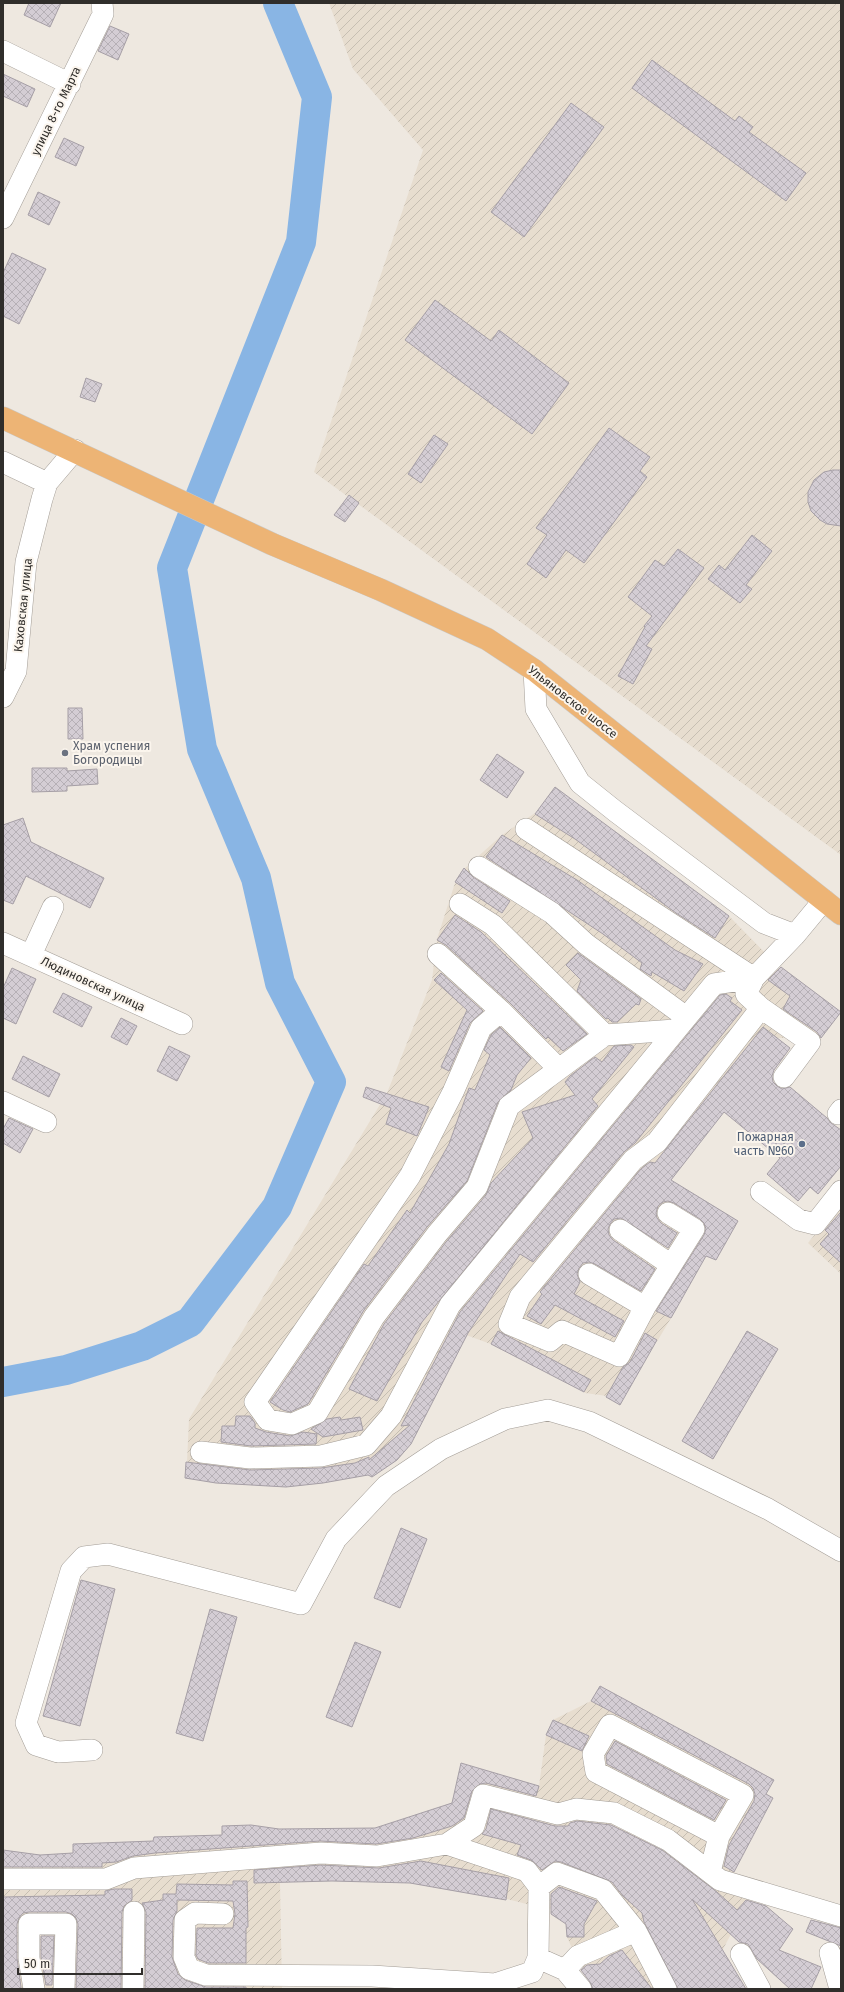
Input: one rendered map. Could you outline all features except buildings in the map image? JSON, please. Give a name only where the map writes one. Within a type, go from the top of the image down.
[{"type":"main road","name":"Ульяновское шоссе","points":[[3,418],[75,450],[272,544],[381,590],[487,639],[534,670],[841,914]]},
{"type":"street","name":"улица 8-го Марта","points":[[3,218],[103,14],[102,3]]},
{"type":"street","points":[[3,51],[70,84]]},
{"type":"street","name":"Каховская улица","points":[[3,697],[16,671],[26,562],[47,483],[75,450]]},
{"type":"street","points":[[3,462],[47,483]]},
{"type":"street","points":[[534,670],[536,709],[580,783],[764,923],[795,935]]},
{"type":"street","points":[[526,829],[754,978]]},
{"type":"street","points":[[479,867],[552,913],[586,944],[681,1024]]},
{"type":"street","points":[[784,1078],[810,1042],[761,1008],[746,994],[754,978],[795,935],[824,900]]},
{"type":"street","points":[[460,904],[493,925],[606,1035]]},
{"type":"street","points":[[30,955],[53,907]]},
{"type":"street","name":"Людиновская улица","points":[[3,943],[182,1024]]},
{"type":"street","points":[[438,954],[501,1011],[559,1069]]},
{"type":"street","points":[[201,1452],[250,1458],[321,1456],[366,1445],[391,1416],[450,1305],[714,984],[754,978]]},
{"type":"street","points":[[668,1213],[694,1229],[645,1307],[619,1356],[562,1331],[550,1341],[509,1324],[520,1297],[633,1160],[657,1142],[761,1008]]},
{"type":"street","points":[[501,1011],[481,1028],[453,1092],[410,1176],[255,1402],[268,1420],[292,1424],[316,1413],[374,1317],[437,1234],[477,1187],[509,1106],[606,1035],[681,1024]]},
{"type":"street","points":[[3,1102],[46,1122]]},
{"type":"street","points":[[761,1192],[799,1220],[815,1224],[841,1191]]},
{"type":"street","points":[[620,1230],[672,1264]]},
{"type":"street","points":[[589,1274],[645,1307]]},
{"type":"street","points":[[92,1750],[58,1752],[36,1745],[26,1723],[71,1571],[84,1557],[108,1554],[301,1604],[336,1539],[386,1486],[441,1448],[505,1419],[548,1410],[590,1422],[768,1509],[841,1551]]},
{"type":"street","points":[[710,1872],[720,1836],[743,1795],[610,1725],[593,1754],[596,1772],[720,1836]]},
{"type":"street","points":[[3,1879],[106,1879],[134,1868],[321,1853],[377,1856],[447,1844],[474,1826],[483,1795],[558,1814],[576,1810],[614,1814],[668,1840],[720,1880],[841,1916]]},
{"type":"street","points":[[224,1914],[195,1913],[185,1920],[184,1957],[189,1970],[206,1975],[372,1976],[494,1984],[532,1972],[538,1958],[539,1887],[527,1871],[447,1844]]},
{"type":"street","points":[[539,1887],[557,1873],[603,1890],[636,1931],[666,1989]]},
{"type":"street","points":[[133,1989],[134,1912]]},
{"type":"street","points":[[34,1989],[29,1958],[29,1924],[66,1924],[64,1989]]},
{"type":"street","points":[[566,1970],[578,1956],[636,1931]]},
{"type":"street","points":[[830,1953],[840,1989]]},
{"type":"street","points":[[741,1954],[760,1989]]},
{"type":"street","points":[[538,1958],[566,1970],[581,1989]]},
{"type":"shaded area","points":[[329,3],[841,3],[841,855],[314,472],[423,150],[353,69]]},
{"type":"shaded area","points":[[535,813],[729,916],[775,963],[821,1037],[777,1038],[757,1051],[659,1181],[715,1219],[689,1270],[671,1318],[658,1340],[607,1396],[585,1393],[554,1367],[466,1335],[396,1448],[365,1469],[299,1479],[187,1462],[189,1419],[387,1093],[432,980],[437,939],[455,883],[464,869],[502,835]]},
{"type":"shaded area","points":[[841,1203],[841,1274],[808,1243]]},
{"type":"shaded area","points":[[591,1701],[762,1780],[734,1872],[752,1894],[710,1974],[713,1989],[613,1989],[608,1981],[580,1966],[567,1937],[571,1910],[542,1908],[401,1872],[280,1883],[282,1989],[3,1989],[3,1858],[92,1863],[165,1844],[381,1836],[461,1809],[472,1777],[539,1786],[546,1735],[557,1729],[553,1720]]},
{"type":"waterway","points":[[3,1382],[66,1370],[142,1346],[190,1322],[277,1207],[331,1082],[280,983],[256,878],[202,749],[172,568],[301,242],[317,97],[278,3]]},
{"type":"place","name":"Храм успения Богородицы","points":[[65,753]]},
{"type":"place","name":"Пожарная часть №60","points":[[802,1144]]}]
